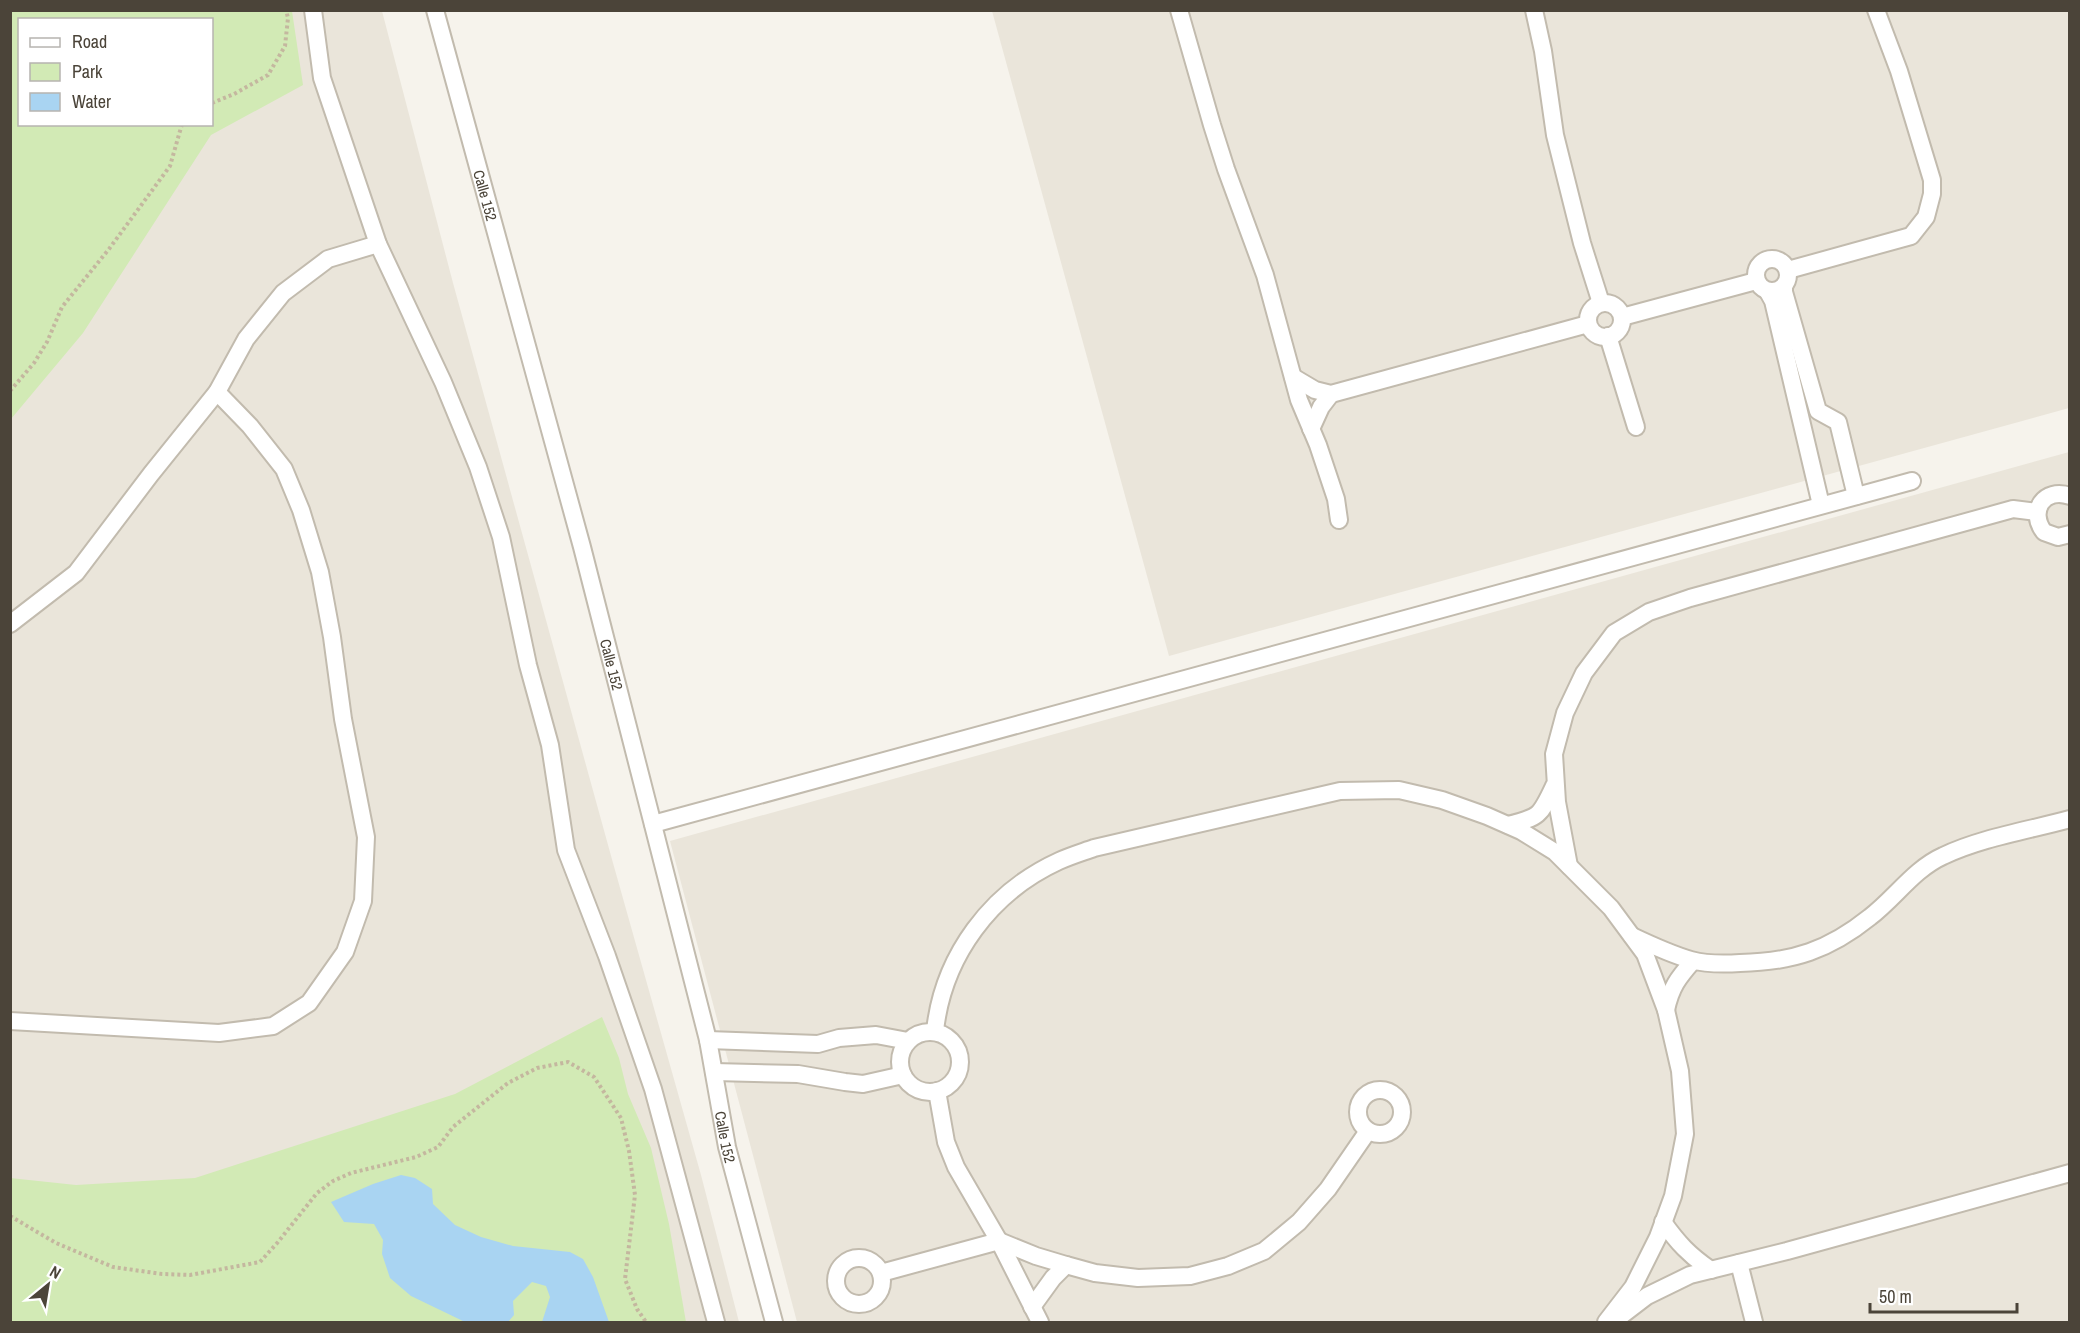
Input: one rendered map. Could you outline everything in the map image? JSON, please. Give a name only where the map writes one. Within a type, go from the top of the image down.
[{"type":"street","points":[[313,10],[322,78],[378,244],[447,392],[478,467],[501,537],[528,665],[550,745],[566,850],[607,956],[653,1089],[716,1323]]},
{"type":"street","name":"Calle 152","points":[[435,10],[582,546],[708,1040],[727,1147],[774,1323]]},
{"type":"street","points":[[1179,10],[1226,169],[1265,275],[1299,400],[1336,499],[1339,520]]},
{"type":"street","points":[[1534,10],[1543,51],[1555,135],[1582,243],[1601,303]]},
{"type":"street","points":[[1622,317],[1774,282],[1911,236],[1926,217],[1932,194],[1932,180],[1899,71],[1876,10]]},
{"type":"street","points":[[10,624],[76,573],[217,392],[246,339],[283,293],[327,259],[378,244]]},
{"type":"street","points":[[1774,282],[1773,302],[1821,505]]},
{"type":"street","points":[[1774,282],[1784,292],[1818,411],[1838,422],[1856,496]]},
{"type":"street","points":[[1601,303],[1610,303],[1618,309],[1622,317],[1621,326],[1616,333],[1608,336],[1600,336],[1593,332],[1588,324],[1590,311],[1601,303]]},
{"type":"street","points":[[1293,377],[1315,390],[1330,394],[1588,324]]},
{"type":"street","points":[[1608,336],[1636,427]]},
{"type":"street","points":[[10,1021],[219,1034],[273,1026],[309,1003],[345,952],[363,901],[366,837],[343,719],[332,637],[320,572],[301,510],[284,470],[250,426],[217,392]]},
{"type":"street","points":[[1311,429],[1330,394]]},
{"type":"street","points":[[653,824],[1912,481]]},
{"type":"street","points":[[2070,496],[2063,494],[2049,496],[2037,512],[2044,532],[2058,537],[2070,534]]},
{"type":"street","points":[[1569,866],[1557,802],[1554,754],[1565,713],[1584,673],[1614,633],[1649,612],[1690,598],[2013,509],[2037,512]]},
{"type":"street","points":[[1508,825],[1535,818],[1543,809],[1556,782]]},
{"type":"street","points":[[935,1031],[937,1011],[946,979],[960,951],[980,922],[1003,898],[1028,878],[1059,861],[1094,848],[1340,791],[1399,790],[1442,800],[1508,825],[1555,852],[1611,908],[1645,954],[1666,1010],[1680,1071],[1685,1134],[1673,1196],[1633,1287],[1606,1323]]},
{"type":"street","points":[[1631,936],[1693,961],[1726,964],[1763,963],[1790,959],[1841,939],[1872,916],[1912,878],[1942,856],[2070,819]]},
{"type":"street","points":[[1666,1010],[1670,991],[1677,978],[1693,961]]},
{"type":"street","points":[[935,1031],[947,1036],[954,1043],[959,1052],[959,1072],[954,1081],[937,1091],[927,1092],[909,1083],[903,1075],[900,1057],[908,1041],[916,1034],[935,1031]]},
{"type":"street","points":[[708,1040],[818,1044],[839,1038],[876,1035],[908,1041]]},
{"type":"street","points":[[714,1072],[798,1074],[844,1083],[863,1084],[903,1075]]},
{"type":"street","points":[[937,1091],[946,1142],[956,1167],[999,1241],[1040,1323]]},
{"type":"street","points":[[881,1273],[999,1241],[1036,1256],[1095,1273],[1138,1278],[1190,1276],[1228,1266],[1264,1251],[1299,1222],[1328,1189],[1368,1131]]},
{"type":"street","points":[[1612,1323],[1647,1296],[1690,1275],[2070,1173]]},
{"type":"street","points":[[1663,1222],[1678,1243],[1692,1257],[1711,1270]]},
{"type":"street","points":[[1738,1263],[1754,1323]]},
{"type":"street","points":[[1032,1307],[1053,1278],[1066,1265]]},
{"type":"path","points":[[213,103],[268,75],[285,46],[288,18],[286,10]]},
{"type":"path","points":[[10,391],[34,363],[47,342],[62,307],[109,249],[170,166],[181,126]]},
{"type":"path","points":[[10,1216],[56,1243],[113,1267],[162,1274],[190,1275],[260,1262],[279,1242],[317,1193],[333,1181],[351,1173],[416,1157],[438,1147],[453,1127],[508,1083],[537,1068],[568,1062],[594,1077],[621,1118],[629,1151],[635,1195],[625,1279],[646,1323]]},
{"type":"shaded area","points":[[10,11],[382,11],[453,283],[701,1175],[739,1322],[11,1322]]},
{"type":"shaded area","points":[[992,11],[2069,11],[2069,408],[1169,656]]},
{"type":"shaded area","points":[[2069,452],[2069,1322],[797,1322],[670,841]]},
{"type":"green space","points":[[11,10],[292,11],[303,85],[211,135],[83,333],[11,419]]},
{"type":"green space","points":[[602,1017],[619,1058],[628,1094],[651,1148],[669,1224],[686,1322],[11,1322],[10,1178],[76,1185],[195,1178],[455,1094]]},
{"type":"water","points":[[401,1175],[415,1178],[432,1189],[433,1204],[455,1225],[481,1237],[513,1246],[570,1252],[583,1259],[593,1277],[609,1322],[542,1322],[550,1297],[546,1286],[532,1282],[513,1301],[514,1315],[508,1322],[465,1322],[411,1296],[390,1278],[382,1254],[383,1240],[374,1224],[344,1222],[331,1202]]}]
